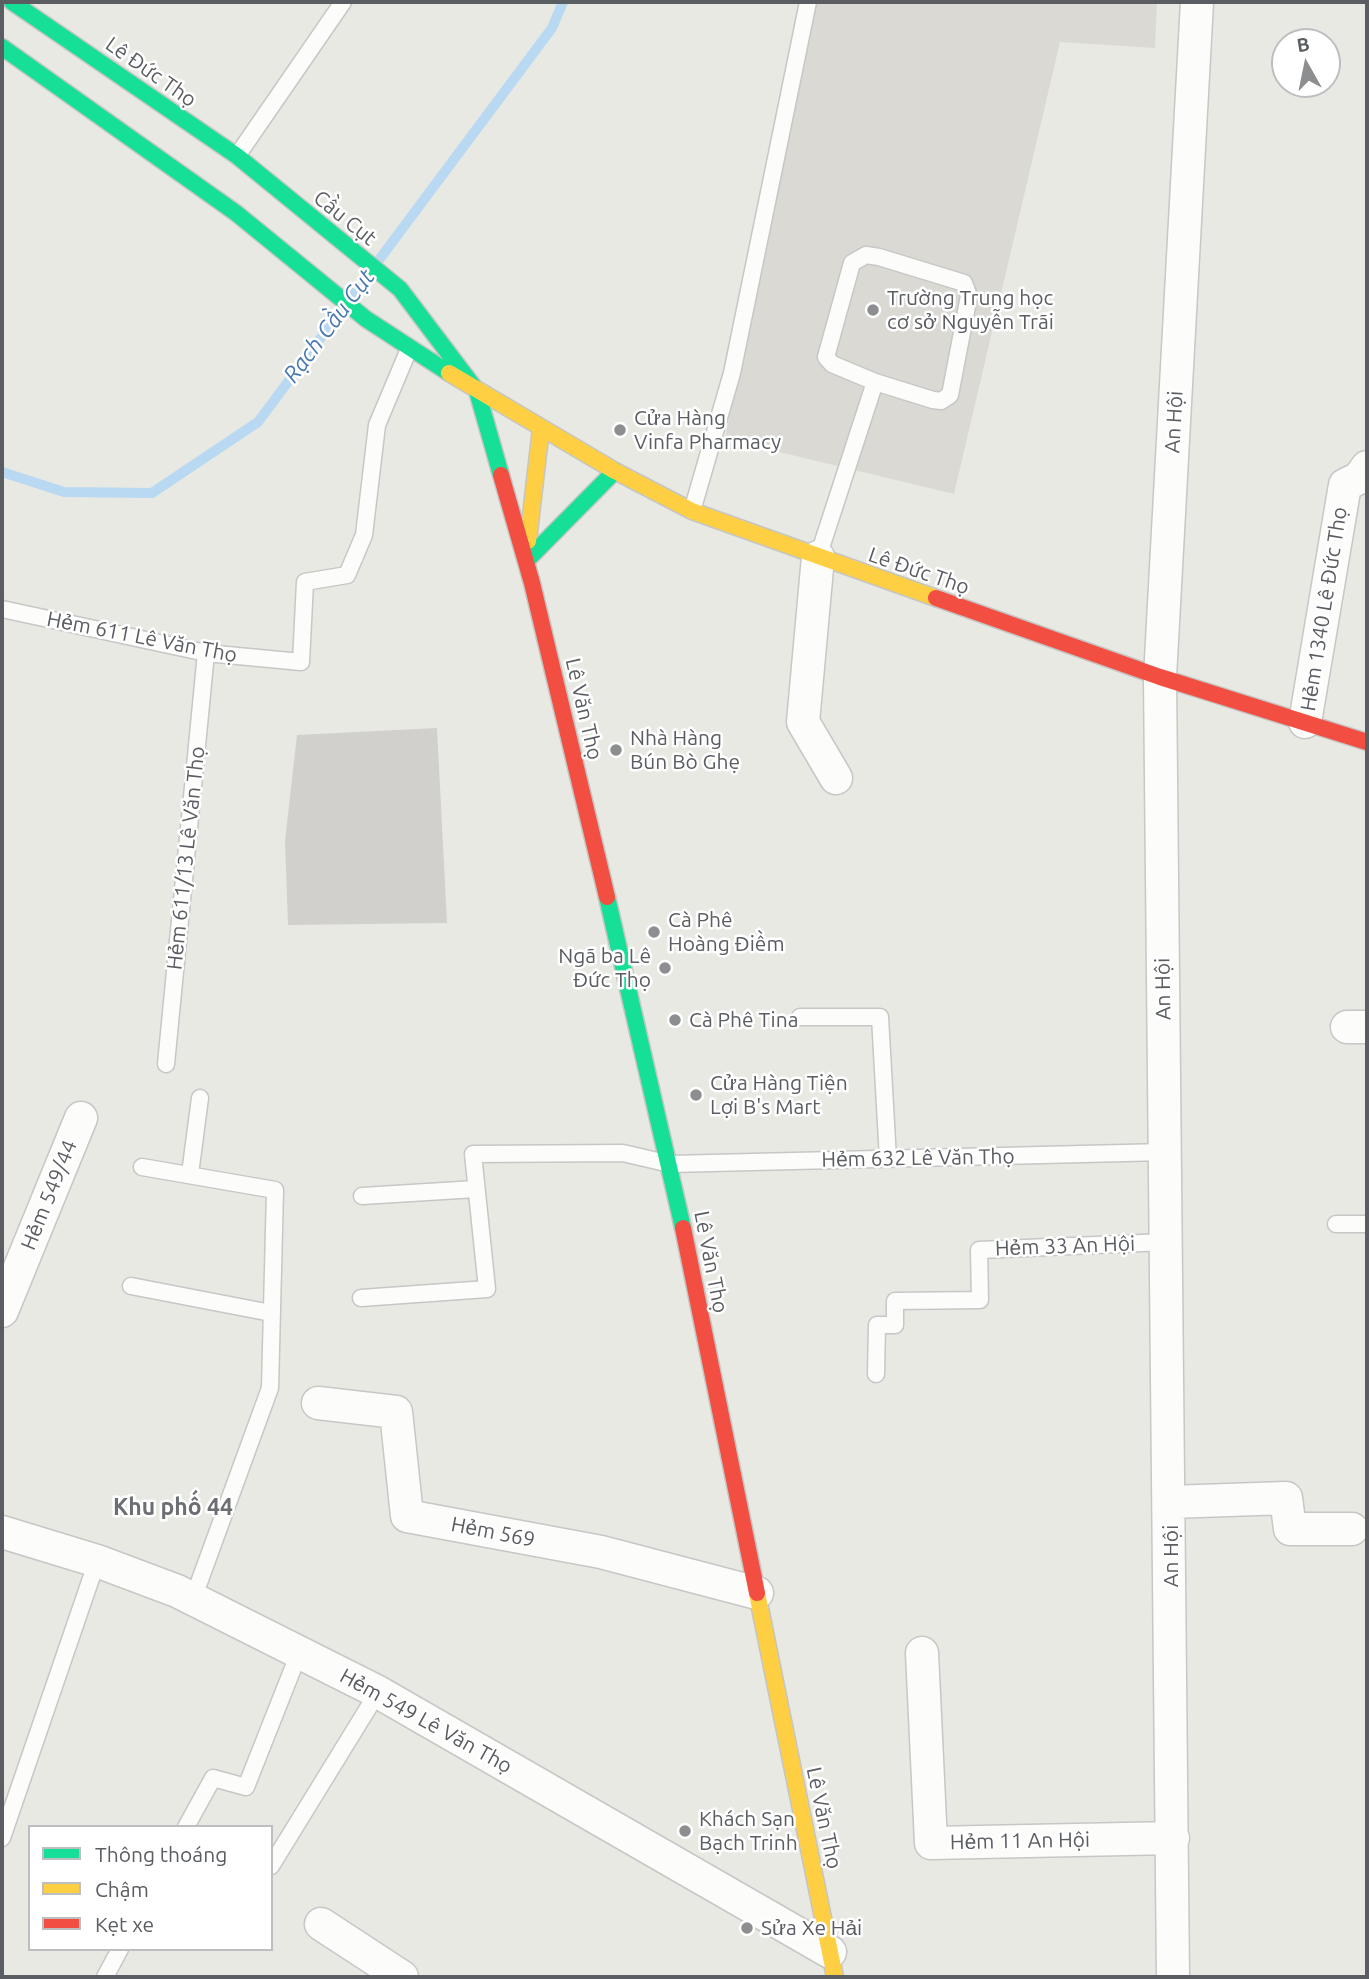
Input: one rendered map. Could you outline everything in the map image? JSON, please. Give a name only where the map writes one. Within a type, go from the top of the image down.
[{"type":"main road","name":"Lê Đức Thọ","points":[[12,2],[237,156],[263,179]]},
{"type":"main road","name":"Lê Đức Thọ","points":[[2,47],[236,213],[366,319],[409,349],[615,471],[692,511],[1160,677],[1367,742]]},
{"type":"main road","name":"Cầu Cụt","points":[[263,179],[400,289]]},
{"type":"main road","name":"Lê Đức Thọ","points":[[400,289],[477,391]]},
{"type":"main road","name":"Lê Văn Thọ","points":[[477,391],[526,561],[670,1164],[832,1965]]},
{"type":"main road","points":[[526,561],[541,428]]},
{"type":"main road","points":[[526,561],[615,471]]},
{"type":"street","name":"An Hội","points":[[1173,1977],[1160,677],[1197,2]]},
{"type":"street","name":"Hẻm 1340 Lê Đức Thọ","points":[[1305,722],[1345,485],[1359,478],[1367,467]]},
{"type":"street","points":[[818,557],[803,722],[835,778]]},
{"type":"street","name":"Hẻm 549/44","points":[[2,1311],[81,1118]]},
{"type":"street","name":"Hẻm 569","points":[[318,1403],[396,1412],[407,1516],[601,1552],[757,1593]]},
{"type":"street","points":[[1170,1502],[1286,1498],[1290,1529],[1352,1529]]},
{"type":"street","name":"Hẻm 549 Lê Văn Thọ","points":[[2,1532],[97,1561],[192,1599],[378,1692],[832,1965]]},
{"type":"street","name":"Hẻm 11 An Hội","points":[[922,1653],[931,1843],[1173,1838]]},
{"type":"street","points":[[321,1924],[402,1977]]},
{"type":"lane","points":[[237,156],[343,2]]},
{"type":"lane","points":[[692,511],[732,373],[808,2]]},
{"type":"lane","points":[[866,255],[879,257],[964,283],[969,296],[950,395],[940,401],[933,400],[875,382],[832,364],[826,356],[852,262],[866,255]]},
{"type":"lane","name":"Hẻm 611 Lê Văn Thọ","points":[[2,609],[206,653],[301,662],[305,582],[347,575],[364,535],[377,425],[409,349]]},
{"type":"lane","points":[[818,557],[875,382]]},
{"type":"lane","name":"Hẻm 611/13 Lê Văn Thọ","points":[[166,1064],[206,653]]},
{"type":"lane","points":[[800,1017],[880,1017],[888,1158]]},
{"type":"lane","points":[[190,1174],[200,1098]]},
{"type":"lane","name":"Hẻm 632 Lê Văn Thọ","points":[[476,1189],[472,1154],[623,1153],[670,1164],[1165,1152]]},
{"type":"lane","points":[[142,1167],[275,1190],[270,1388],[192,1599]]},
{"type":"lane","points":[[361,1298],[487,1289],[476,1189],[362,1196]]},
{"type":"lane","points":[[1336,1224],[1367,1224]]},
{"type":"lane","name":"Hẻm 33 An Hội","points":[[876,1374],[877,1325],[895,1325],[895,1301],[979,1300],[979,1250],[1166,1242]]},
{"type":"lane","points":[[131,1286],[271,1313]]},
{"type":"lane","points":[[2,1838],[97,1561]]},
{"type":"lane","points":[[188,1825],[213,1778],[246,1787],[299,1653]]},
{"type":"lane","points":[[273,1863],[378,1692]]},
{"type":"lane","points":[[105,1977],[119,1951]]},
{"type":"shaded area","name":"Trường Trung học cơ sở Nguyễn Trãi","points":[[812,2],[1157,2],[1155,48],[1060,42],[954,494],[725,439],[774,180]]},
{"type":"building","points":[[437,728],[447,923],[288,925],[285,841],[297,735]]},
{"type":"waterway","name":"Rạch Cầu Cụt","points":[[2,472],[64,492],[152,493],[258,422],[552,28],[563,2]]},
{"type":"traffic: fast","points":[[12,2],[237,156],[400,289],[477,391],[501,475]]},
{"type":"traffic: fast","points":[[2,47],[236,213],[366,319],[449,373]]},
{"type":"traffic: fast","points":[[526,561],[615,471]]},
{"type":"traffic: fast","points":[[607,897],[683,1228]]},
{"type":"traffic: slow","points":[[449,373],[615,471],[692,511],[936,598]]},
{"type":"traffic: slow","points":[[528,541],[541,428]]},
{"type":"traffic: slow","points":[[757,1593],[835,1977]]},
{"type":"traffic: jam","points":[[501,475],[532,583],[607,897]]},
{"type":"traffic: jam","points":[[936,598],[1160,677],[1367,742]]},
{"type":"traffic: jam","points":[[683,1228],[757,1593]]},
{"type":"place","name":"Trường Trung học cơ sở Nguyễn Trãi","points":[[873,310]]},
{"type":"place","name":"Cửa Hàng Vinfa Pharmacy","points":[[620,430]]},
{"type":"place","name":"Nhà Hàng Bún Bò Ghẹ","points":[[616,750]]},
{"type":"place","name":"Cà Phê Hoàng Điềm","points":[[654,932]]},
{"type":"place","name":"Ngã ba Lê Đức Thọ","points":[[665,968]]},
{"type":"place","name":"Cà Phê Tina","points":[[675,1020]]},
{"type":"place","name":"Cửa Hàng Tiện Lợi B's Mart","points":[[696,1095]]},
{"type":"place","name":"Khách Sạn Bạch Trinh","points":[[685,1831]]},
{"type":"place","name":"Sửa Xe Hải","points":[[747,1928]]},
{"type":"district","name":"Khu phố 44","points":[[173,1507]]}]
